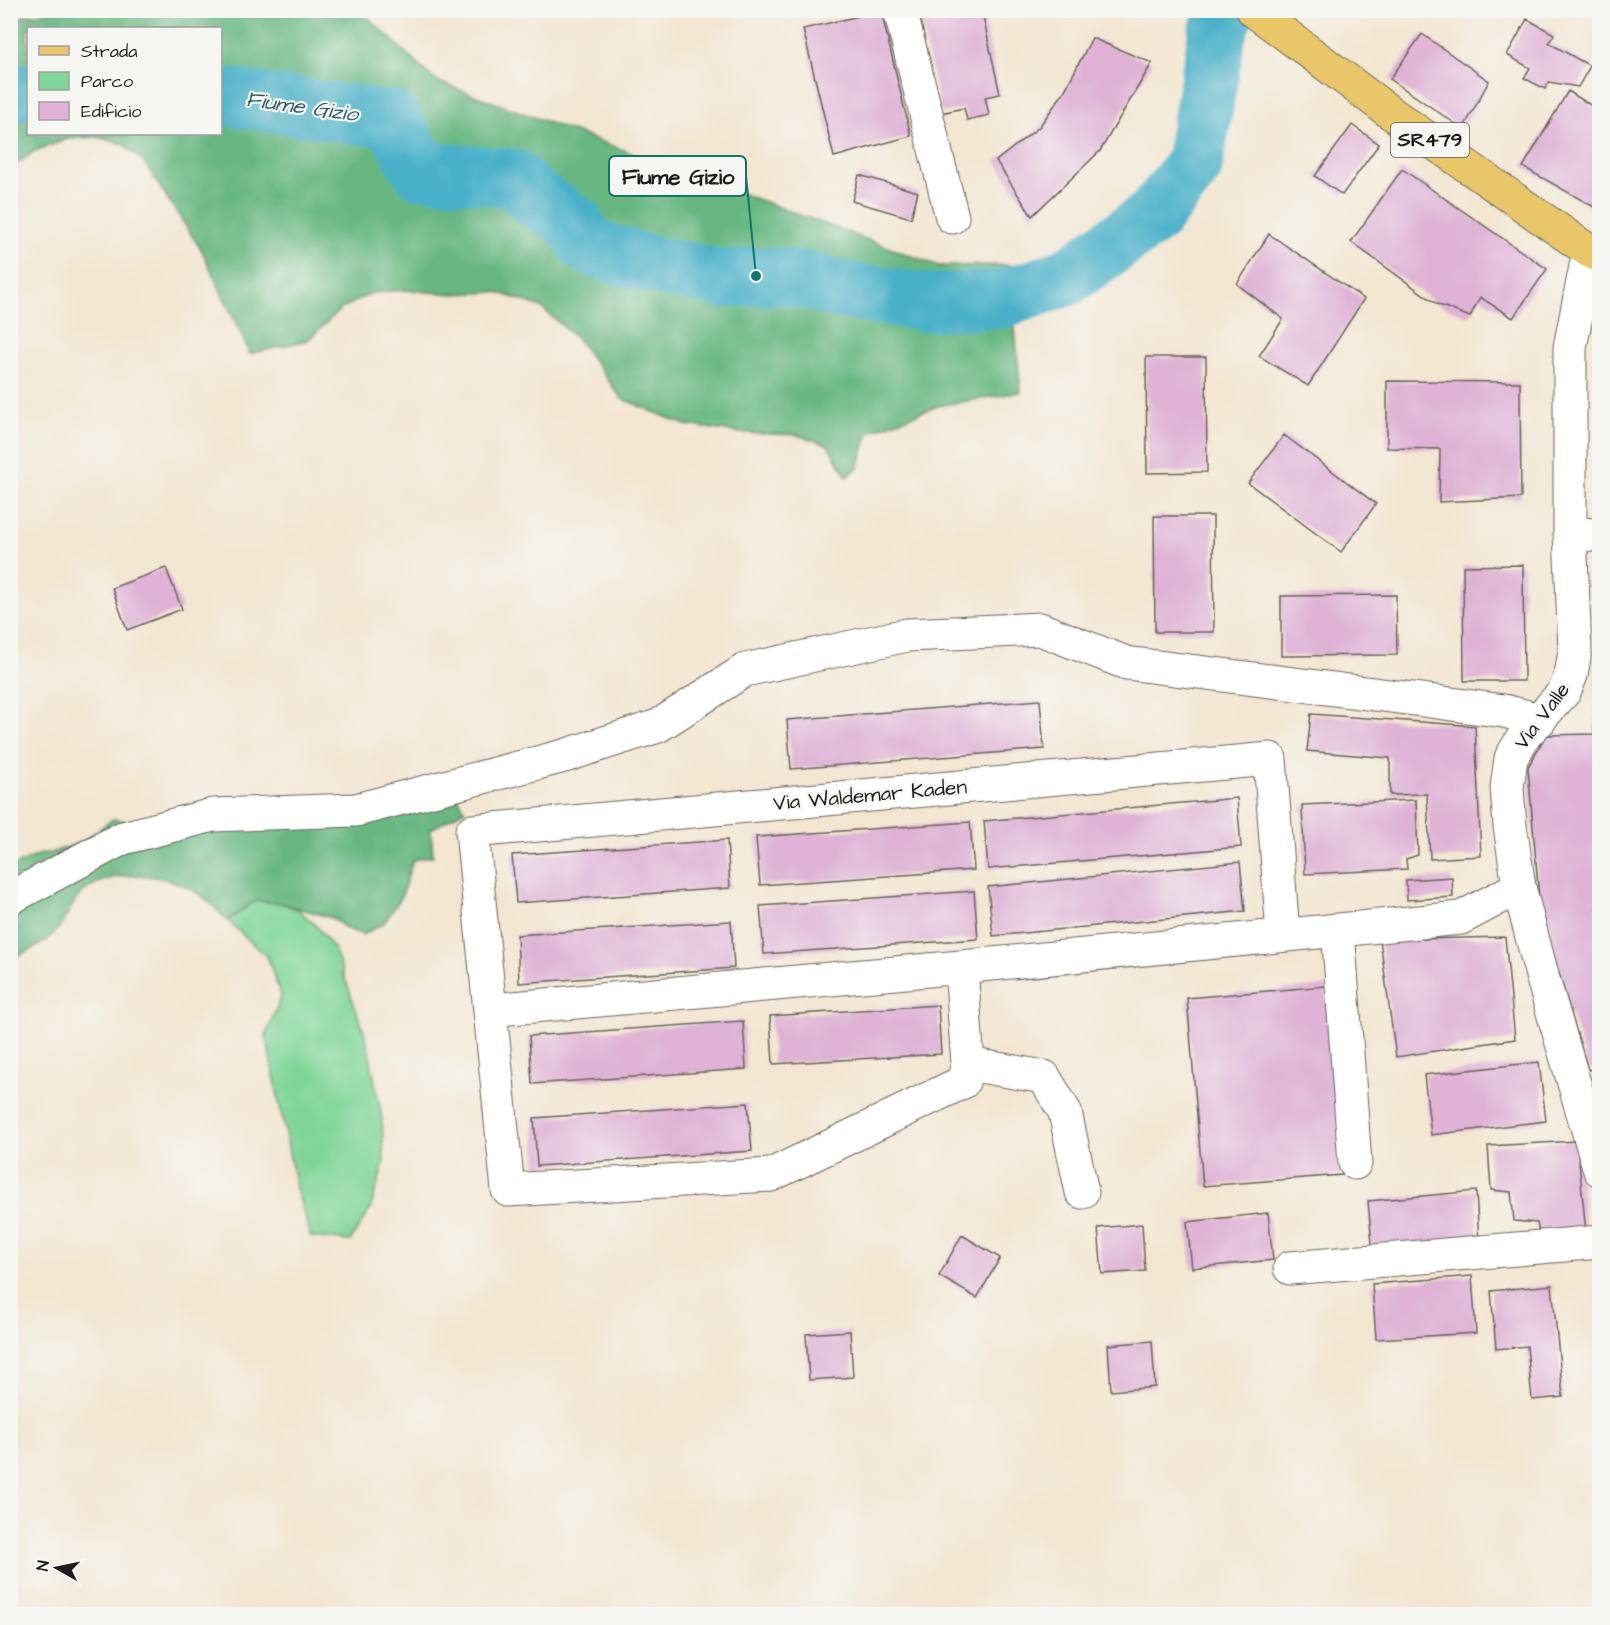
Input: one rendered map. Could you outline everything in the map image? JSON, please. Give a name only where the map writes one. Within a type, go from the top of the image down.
[{"type":"main road","name":"SR479","points":[[1259,15],[1391,113],[1594,254]]},
{"type":"street","points":[[900,10],[952,217]]},
{"type":"street","name":"Via Valle","points":[[1594,254],[1570,347],[1585,534],[1575,651],[1571,675],[1564,692],[1524,736],[1511,758],[1507,788],[1519,887],[1546,990],[1599,1170]]},
{"type":"street","points":[[10,898],[123,838],[213,815],[356,810],[564,756],[658,726],[745,670],[907,635],[1040,629],[1125,663],[1504,711],[1540,720]]},
{"type":"street","name":"Via Waldemar Kaden","points":[[968,1064],[963,1082],[771,1175],[508,1190],[472,831],[1270,759],[1283,935]]},
{"type":"street","points":[[490,1010],[1461,918],[1519,887]]},
{"type":"street","points":[[1338,930],[1355,1162]]},
{"type":"street","points":[[961,967],[968,1064],[1044,1077],[1065,1112],[1082,1192]]},
{"type":"street","points":[[1290,1268],[1599,1242]]},
{"type":"green space","points":[[55,11],[361,11],[436,81],[939,266],[1009,265],[1021,392],[938,406],[869,432],[858,468],[847,477],[828,445],[797,435],[741,433],[685,425],[622,399],[579,341],[541,307],[497,292],[453,294],[404,290],[372,293],[341,309],[308,340],[250,354],[202,251],[143,161],[123,144],[96,137],[68,139],[35,151],[11,168],[11,18]]},
{"type":"green space","points":[[454,790],[465,810],[431,829],[433,856],[413,860],[401,898],[384,923],[363,935],[347,929],[332,918],[281,903],[255,901],[228,921],[206,899],[184,886],[154,877],[122,876],[93,886],[80,895],[52,935],[36,947],[11,959],[11,867],[43,853],[50,853],[80,843],[113,819],[133,822]]},
{"type":"green space","points":[[255,901],[281,903],[299,910],[318,928],[334,948],[366,1037],[382,1118],[384,1163],[370,1210],[350,1241],[311,1237],[296,1188],[266,1035],[281,997],[268,958],[228,921]]},
{"type":"building","points":[[918,10],[964,10],[966,15],[982,12],[1000,94],[985,97],[989,115],[967,120],[964,108],[941,113]]},
{"type":"building","points":[[881,11],[911,136],[834,157],[803,29]]},
{"type":"building","points":[[1527,19],[1554,34],[1549,43],[1590,66],[1578,87],[1549,82],[1545,89],[1524,78],[1530,68],[1507,55]]},
{"type":"building","points":[[1422,34],[1489,81],[1463,129],[1390,79]]},
{"type":"building","points":[[1092,38],[1152,63],[1100,151],[1032,216],[996,161],[1039,127],[1064,92]]},
{"type":"building","points":[[1568,91],[1600,111],[1600,196],[1594,207],[1523,167]]},
{"type":"building","points":[[1352,125],[1379,144],[1342,195],[1315,176]]},
{"type":"building","points":[[1402,169],[1547,269],[1513,318],[1480,297],[1470,317],[1437,304],[1351,242]]},
{"type":"building","points":[[859,175],[918,192],[911,218],[852,201]]},
{"type":"building","points":[[1269,234],[1364,299],[1308,386],[1259,356],[1283,319],[1237,284]]},
{"type":"building","points":[[1146,357],[1206,357],[1207,472],[1147,473]]},
{"type":"building","points":[[1387,381],[1520,382],[1521,498],[1439,502],[1440,449],[1387,448]]},
{"type":"building","points":[[1598,382],[1600,382],[1600,398],[1596,397]]},
{"type":"building","points":[[1284,435],[1376,504],[1341,552],[1248,483]]},
{"type":"building","points":[[1154,516],[1213,516],[1214,632],[1155,632]]},
{"type":"building","points":[[1523,565],[1524,681],[1464,681],[1463,566]]},
{"type":"building","points":[[166,568],[182,609],[127,630],[112,588]]},
{"type":"building","points":[[1396,595],[1397,655],[1281,656],[1281,596]]},
{"type":"building","points":[[1598,616],[1600,616],[1600,907],[1596,908],[1600,919],[1600,1067],[1588,1070],[1540,910],[1528,767],[1546,735],[1594,734]]},
{"type":"building","points":[[1040,700],[1044,749],[791,769],[787,720]]},
{"type":"building","points":[[1311,714],[1475,726],[1481,856],[1430,859],[1427,794],[1390,795],[1390,758],[1307,751]]},
{"type":"building","points":[[1237,798],[1241,847],[988,869],[984,821]]},
{"type":"building","points":[[1416,800],[1418,855],[1406,859],[1407,869],[1305,874],[1302,805]]},
{"type":"building","points":[[970,822],[974,870],[760,885],[756,837]]},
{"type":"building","points":[[727,840],[730,888],[516,903],[512,855]]},
{"type":"building","points":[[1240,862],[1245,911],[993,936],[988,887]]},
{"type":"building","points":[[1452,877],[1453,897],[1407,900],[1406,880]]},
{"type":"building","points":[[974,891],[978,939],[764,954],[760,906]]},
{"type":"building","points":[[731,921],[734,968],[519,983],[517,935]]},
{"type":"building","points":[[1505,937],[1515,1039],[1396,1057],[1380,940]]},
{"type":"building","points":[[1326,986],[1342,1175],[1203,1186],[1187,998]]},
{"type":"building","points":[[938,1005],[941,1054],[773,1064],[770,1016]]},
{"type":"building","points":[[743,1021],[746,1069],[532,1084],[529,1036]]},
{"type":"building","points":[[1539,1062],[1546,1121],[1431,1135],[1424,1075]]},
{"type":"building","points":[[748,1103],[752,1151],[537,1166],[534,1118]]},
{"type":"building","points":[[1577,1141],[1586,1233],[1540,1238],[1537,1223],[1514,1221],[1511,1192],[1491,1190],[1488,1146]]},
{"type":"building","points":[[1476,1191],[1479,1243],[1373,1254],[1368,1201]]},
{"type":"building","points":[[1268,1213],[1273,1260],[1192,1268],[1187,1222]]},
{"type":"building","points":[[1142,1224],[1145,1271],[1102,1274],[1098,1228]]},
{"type":"building","points":[[962,1235],[1000,1258],[977,1298],[939,1276]]},
{"type":"building","points":[[1472,1276],[1476,1333],[1376,1339],[1372,1284]]},
{"type":"building","points":[[1552,1285],[1563,1397],[1532,1400],[1527,1346],[1496,1349],[1491,1291]]},
{"type":"building","points":[[850,1331],[853,1377],[809,1380],[806,1334]]},
{"type":"building","points":[[1152,1341],[1155,1387],[1111,1391],[1108,1345]]},
{"type":"waterway","name":"Fiume Gizio","points":[[222,96],[393,120],[421,170],[513,178],[534,197],[574,223],[586,244],[602,251],[655,265],[724,279],[756,276],[792,277],[843,290],[929,303],[1003,299],[1067,277],[1153,217],[1194,165],[1217,34],[1226,10]]},
{"type":"waterway","name":"Fiume Gizio","points":[[10,95],[27,92]]},
{"type":"place","name":"Fiume Gizio","points":[[756,276]]}]
